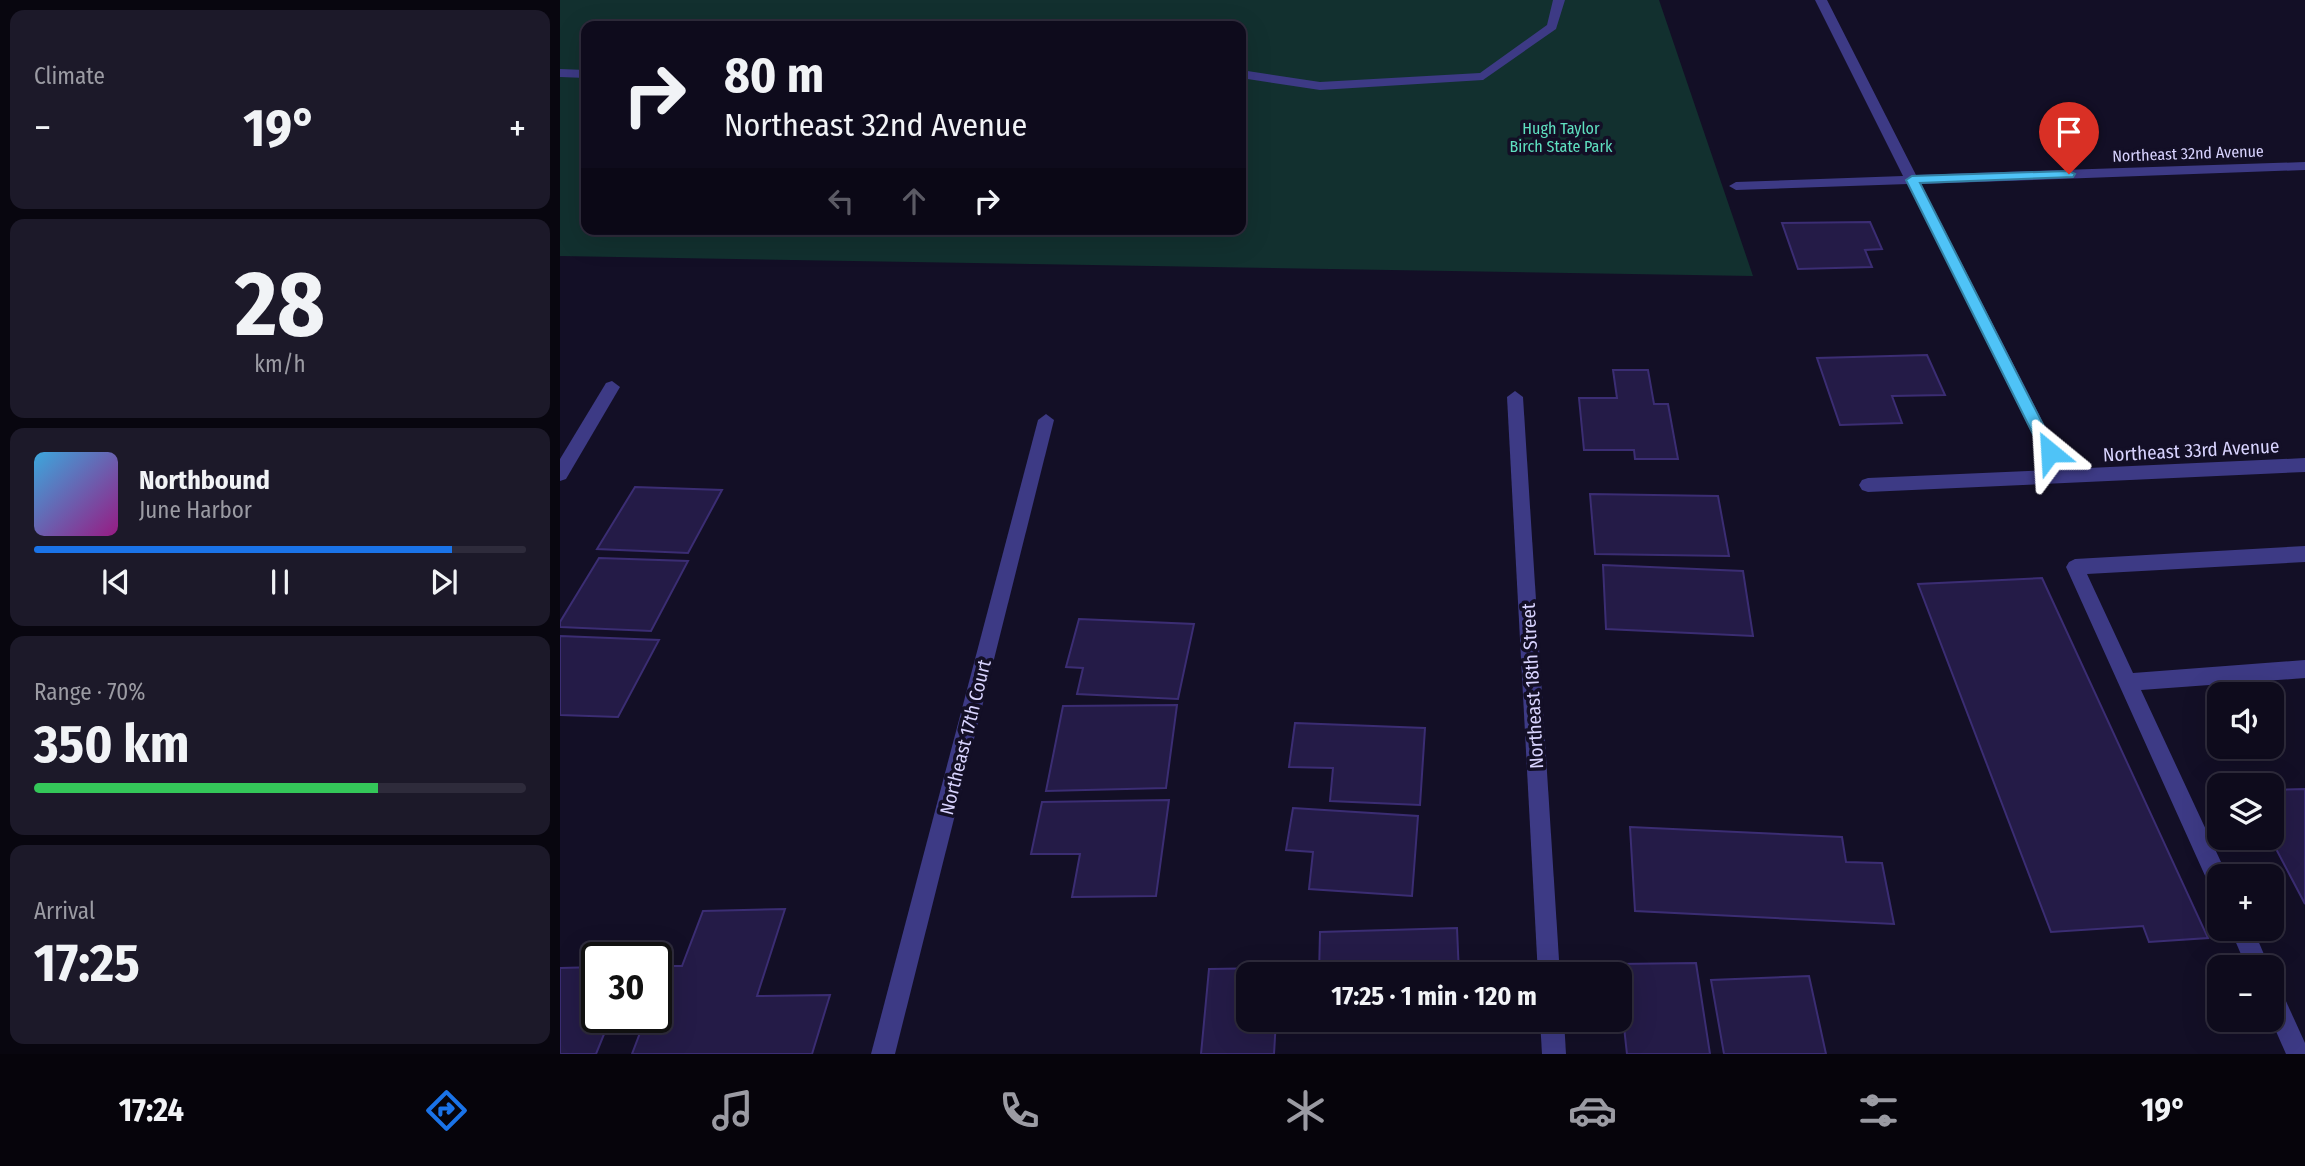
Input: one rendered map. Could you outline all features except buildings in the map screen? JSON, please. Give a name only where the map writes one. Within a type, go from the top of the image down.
[{"type":"street","points":[[1246,75],[1320,86],[1483,76],[1552,27],[1559,0]]},
{"type":"street","points":[[1821,0],[2062,476]]},
{"type":"street","points":[[560,73],[581,74]]},
{"type":"street","name":"Northeast 32nd Avenue","points":[[1736,186],[2305,166]]},
{"type":"street","points":[[560,474],[612,387]]},
{"type":"street","name":"Northeast 18th Street","points":[[1515,397],[1548,962]]},
{"type":"street","name":"Northeast 17th Court","points":[[883,1054],[1046,420]]},
{"type":"street","name":"Northeast 33rd Avenue","points":[[1868,485],[2305,465]]},
{"type":"street","points":[[2211,864],[2075,567],[2305,554]]},
{"type":"street","points":[[2127,682],[2305,669]]},
{"type":"street","points":[[2284,1023],[2298,1054]]},
{"type":"street","points":[[1553,1032],[1554,1054]]},
{"type":"green space","name":"Hugh Taylor Birch State Park","points":[[560,0],[1659,0],[1753,276],[560,256]]},
{"type":"route","points":[[2050,452],[1912,180],[2069,174]]}]
